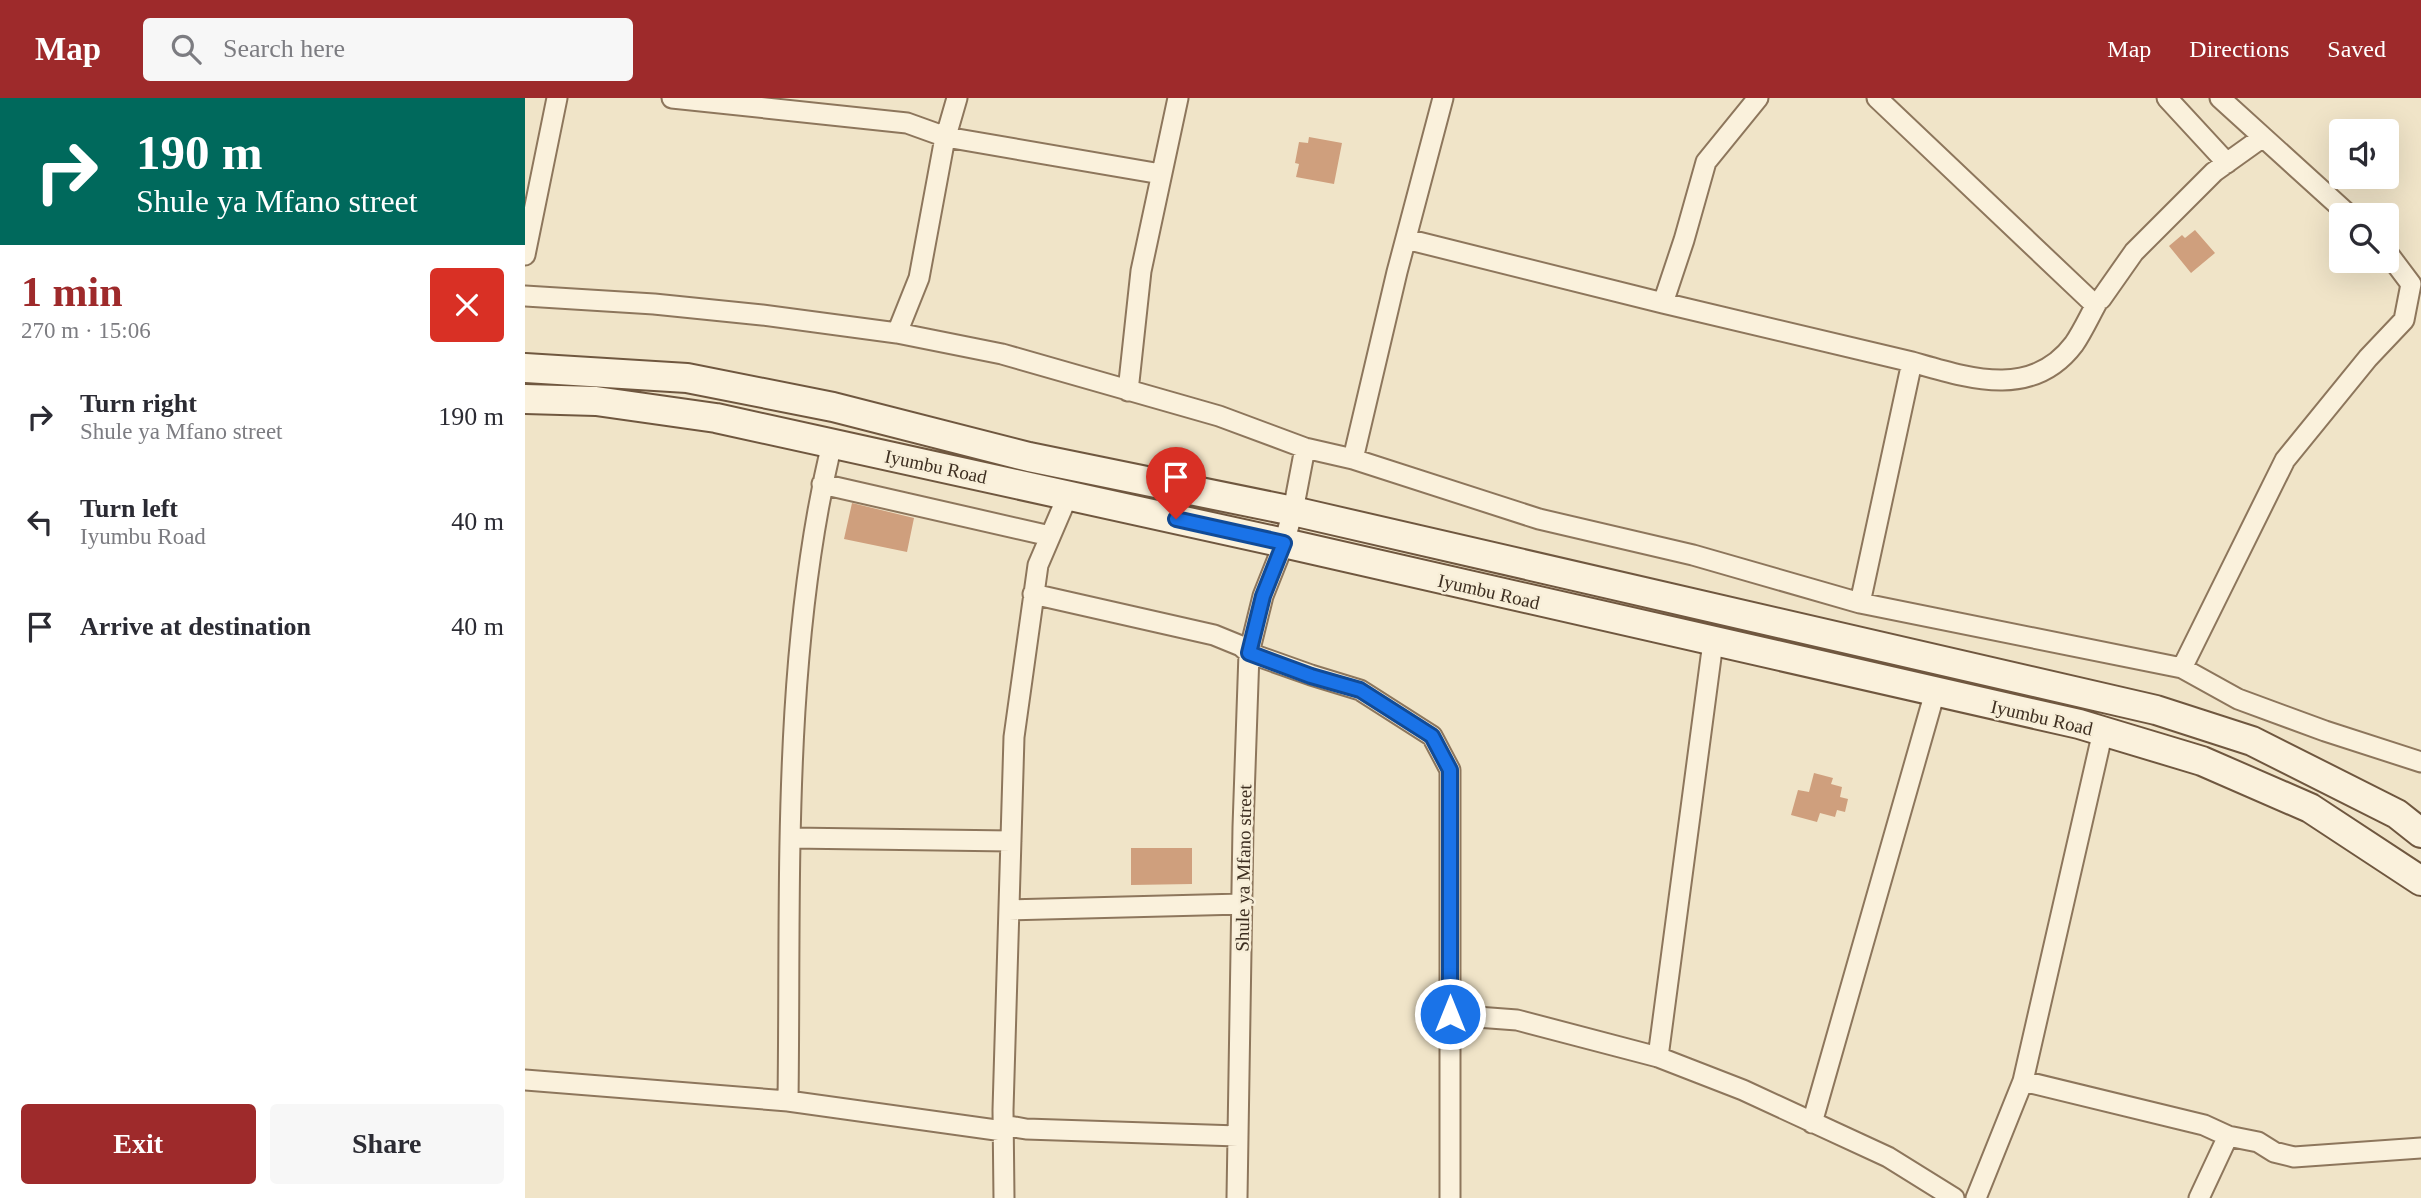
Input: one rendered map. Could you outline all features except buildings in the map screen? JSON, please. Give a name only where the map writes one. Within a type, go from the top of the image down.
[{"type":"main road","name":"Iyumbu Road","points":[[525,369],[577,370],[700,381],[833,407],[1029,457],[1293,511],[2156,710],[2252,741],[2397,814],[2421,833]]},
{"type":"main road","name":"Iyumbu Road","points":[[525,399],[596,401],[716,418],[1284,543],[2103,731],[2202,761],[2310,807],[2421,881]]},
{"type":"street","points":[[525,255],[557,98]]},
{"type":"street","points":[[672,98],[907,124],[946,137],[1161,174]]},
{"type":"street","points":[[897,333],[919,278],[946,137],[957,98]]},
{"type":"street","points":[[1128,391],[1141,271],[1178,98]]},
{"type":"street","points":[[1353,459],[1443,98]]},
{"type":"street","points":[[1663,303],[1706,162],[1758,98]]},
{"type":"street","points":[[1877,98],[2089,301],[2098,301]]},
{"type":"street","points":[[2167,98],[2227,163]]},
{"type":"street","points":[[2220,98],[2336,203]]},
{"type":"street","points":[[1406,239],[1912,362],[1970,379],[2005,380],[2026,377],[2045,370],[2062,358],[2074,343],[2098,301],[2134,252],[2214,172],[2263,137]]},
{"type":"street","points":[[2182,668],[2285,460],[2368,358],[2404,320],[2411,284],[2399,268]]},
{"type":"street","points":[[525,296],[654,304],[897,333],[1002,354],[1219,416],[1305,448],[1353,459],[1539,519],[1693,555],[1860,603],[2182,668],[2238,699],[2325,732],[2421,762]]},
{"type":"street","points":[[1860,603],[1912,362]]},
{"type":"street","points":[[788,1101],[795,714],[809,557],[832,443]]},
{"type":"street","name":"Shule ya Mfano street","points":[[1237,1198],[1249,653],[1263,596],[1284,543],[1293,511],[1305,448]]},
{"type":"street","points":[[822,484],[1050,536]]},
{"type":"street","points":[[1004,1198],[1003,1128],[1014,737],[1038,565],[1068,495]]},
{"type":"street","points":[[1034,594],[1214,635],[1241,646],[1249,653],[1311,676],[1360,690],[1432,736],[1450,770],[1450,1198]]},
{"type":"street","points":[[1658,1057],[1713,642]]},
{"type":"street","points":[[1812,1123],[1935,692]]},
{"type":"street","points":[[1976,1198],[2023,1081],[2103,731]]},
{"type":"street","points":[[791,838],[1011,841]]},
{"type":"street","points":[[1009,910],[1242,904]]},
{"type":"street","points":[[1450,1014],[1517,1020],[1658,1057],[1743,1090],[1888,1157],[1954,1198]]},
{"type":"street","points":[[525,1080],[788,1101],[1003,1128],[1238,1136]]},
{"type":"street","points":[[2023,1081],[2204,1125],[2228,1136],[2258,1142],[2274,1152],[2294,1157],[2421,1148]]},
{"type":"street","points":[[2199,1198],[2228,1136]]},
{"type":"route","points":[[1176,519],[1284,543],[1263,596],[1249,653],[1311,676],[1360,690],[1432,736],[1450,770],[1450,1014]]}]
